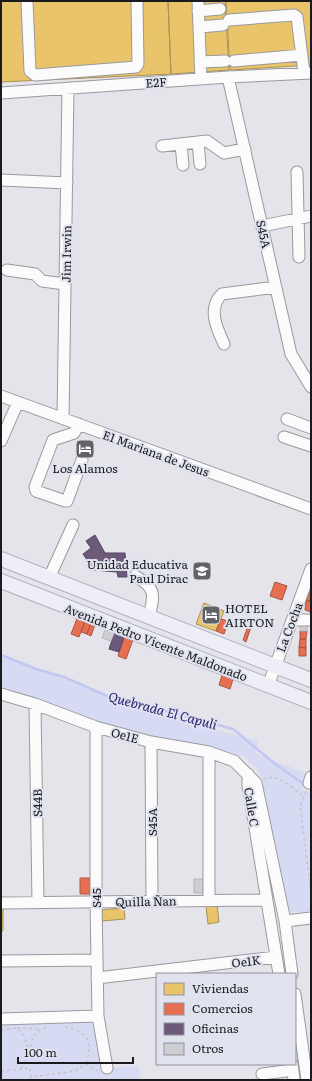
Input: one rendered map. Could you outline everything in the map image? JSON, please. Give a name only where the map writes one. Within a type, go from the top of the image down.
[{"type":"main road","name":"Avenida Pedro Vicente Maldonado","points":[[1,559],[149,617],[271,676],[311,702]]},
{"type":"main road","name":"Avenida Pedro Vicente Maldonado","points":[[1,581],[271,676],[311,680]]},
{"type":"street","points":[[27,1],[30,71],[32,74],[134,67],[138,64],[137,1]]},
{"type":"street","points":[[201,79],[198,6],[220,9]]},
{"type":"street","points":[[199,27],[226,22],[294,15],[297,17],[302,56],[308,73]]},
{"type":"street","points":[[200,62],[302,56]]},
{"type":"street","points":[[87,87],[91,70]]},
{"type":"street","points":[[80,71],[87,87]]},
{"type":"street","name":"E2F","points":[[1,93],[228,77],[308,73]]},
{"type":"street","name":"S45A","points":[[228,77],[291,354],[311,387]]},
{"type":"street","name":"Jim Irwin","points":[[63,419],[68,88]]},
{"type":"street","points":[[162,146],[208,141],[224,154],[245,149]]},
{"type":"street","points":[[198,142],[200,164]]},
{"type":"street","points":[[181,144],[183,165]]},
{"type":"street","points":[[297,172],[299,257]]},
{"type":"street","points":[[1,180],[67,183]]},
{"type":"street","points":[[262,226],[311,216]]},
{"type":"street","points":[[7,270],[35,274],[42,281],[65,284]]},
{"type":"street","points":[[224,344],[216,327],[214,312],[216,300],[222,294],[276,288]]},
{"type":"street","name":"E1 Mariana de Jesus","points":[[1,396],[311,509]]},
{"type":"street","points":[[1,441],[18,402]]},
{"type":"street","points":[[286,419],[311,428]]},
{"type":"street","points":[[79,424],[74,433],[53,440],[35,487],[36,491],[65,501],[67,500],[82,460]]},
{"type":"street","points":[[284,437],[311,446]]},
{"type":"street","points":[[49,578],[73,525]]},
{"type":"street","points":[[1,564],[271,676],[311,695]]},
{"type":"street","name":"La Cocha","points":[[271,676],[310,573]]},
{"type":"street","points":[[1,574],[271,676],[311,687]]},
{"type":"street","points":[[135,576],[148,583],[154,597],[149,617]]},
{"type":"street","points":[[292,620],[311,620]]},
{"type":"street","name":"Oe1E","points":[[1,694],[35,704],[96,728],[151,742],[209,752],[234,761],[248,774]]},
{"type":"street","name":"S44B","points":[[35,704],[38,903]]},
{"type":"street","name":"S45","points":[[96,728],[96,902],[98,1016],[108,1068]]},
{"type":"street","name":"S45A","points":[[151,742],[152,901]]},
{"type":"street","points":[[209,752],[210,901]]},
{"type":"street","name":"Calle C","points":[[248,774],[256,783],[285,921],[292,973]]},
{"type":"street","name":"Calle C","points":[[248,774],[248,786],[279,973]]},
{"type":"street","name":"Quilla Ñan","points":[[1,903],[267,900]]},
{"type":"street","points":[[285,921],[311,918]]},
{"type":"street","name":"Oe1K","points":[[97,978],[276,957]]},
{"type":"street","points":[[1,961],[97,960]]},
{"type":"street","points":[[296,1001],[307,1080]]},
{"type":"street","points":[[1,1019],[98,1016]]},
{"type":"street","points":[[266,1070],[288,1070],[294,1080]]},
{"type":"path","points":[[256,783],[270,776],[278,778],[304,797]]},
{"type":"path","points":[[308,784],[300,806],[311,892]]},
{"type":"path","points":[[1,1071],[30,1068],[32,1079],[75,1071],[86,1064],[88,1051],[85,1034],[77,1029],[62,1026]]},
{"type":"path","points":[[1,1030],[17,1028],[40,1029],[51,1027]]},
{"type":"path","points":[[17,1028],[24,1034],[30,1053]]},
{"type":"path","points":[[21,1069],[30,1053],[34,1035],[40,1029]]},
{"type":"path","points":[[86,1064],[100,1072],[107,1072],[108,1068]]},
{"type":"shaded area","points":[[1,657],[85,686],[132,708],[258,741],[255,753],[308,774],[302,789],[311,793],[311,911],[289,913],[262,779],[256,768],[244,757],[97,725],[37,699],[1,687]]},
{"type":"shaded area","points":[[93,1020],[100,1068],[138,1066],[141,1080],[1,1080],[1,1025]]},
{"type":"building: Viviendas","points":[[1,1],[168,1],[171,74],[1,82]]},
{"type":"building: Viviendas","points":[[168,1],[225,1],[229,70],[171,74]]},
{"type":"building: Viviendas","points":[[226,1],[311,1],[311,65],[230,70]]},
{"type":"building: Viviendas","name":"HOTEL AIRTON","points":[[204,603],[224,611],[216,631],[196,624]]},
{"type":"building: Viviendas","points":[[217,905],[219,922],[208,924],[206,906]]},
{"type":"building: Viviendas","points":[[124,908],[125,919],[102,921],[101,910]]},
{"type":"building: Viviendas","points":[[1,909],[3,909],[3,931],[1,931]]},
{"type":"building: Comercios","points":[[275,582],[287,586],[282,600],[270,596]]},
{"type":"building: Comercios","points":[[311,589],[311,601],[306,601]]},
{"type":"building: Comercios","points":[[306,601],[311,601],[311,612],[305,610]]},
{"type":"building: Comercios","points":[[78,616],[86,618],[79,637],[71,634]]},
{"type":"building: Comercios","points":[[86,618],[92,620],[87,634],[81,632]]},
{"type":"building: Comercios","points":[[221,619],[228,621],[224,634],[216,631]]},
{"type":"building: Comercios","points":[[92,620],[96,622],[91,636],[87,634]]},
{"type":"building: Comercios","points":[[248,626],[251,627],[246,642],[243,640]]},
{"type":"building: Comercios","points":[[300,631],[307,631],[306,639],[300,639]]},
{"type":"building: Comercios","points":[[125,634],[134,637],[126,659],[118,656]]},
{"type":"building: Comercios","points":[[300,639],[306,639],[306,648],[299,647]]},
{"type":"building: Comercios","points":[[299,647],[306,648],[306,656],[299,656]]},
{"type":"building: Comercios","points":[[223,672],[234,676],[230,689],[219,685]]},
{"type":"building: Comercios","points":[[80,878],[90,878],[90,894],[80,894]]},
{"type":"building: Oficinas","points":[[95,535],[105,553],[125,553],[127,577],[118,577],[117,572],[94,570],[83,554],[91,548],[86,541]]},
{"type":"building: Oficinas","points":[[115,631],[125,634],[119,652],[109,649]]},
{"type":"building: Otros","points":[[300,625],[307,625],[307,631],[300,631]]},
{"type":"building: Otros","points":[[106,627],[115,631],[111,641],[102,638]]},
{"type":"building: Otros","points":[[194,879],[204,879],[204,893],[194,893]]},
{"type":"waterway","name":"Quebrada El Capuli","points":[[1,655],[36,669],[64,677],[105,695],[233,729],[275,764],[311,789]]},
{"type":"place","name":"Los Alamos","points":[[85,449]]},
{"type":"place","name":"Unidad Educativa Paul Dirac","points":[[202,571]]},
{"type":"place","name":"HOTEL AIRTON","points":[[211,615]]}]
